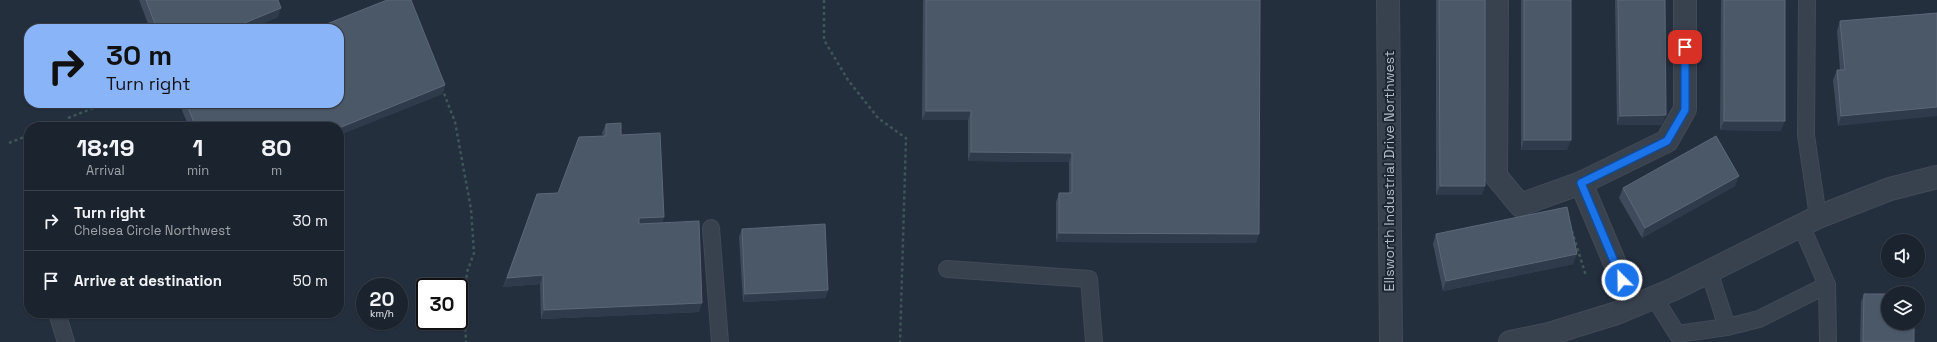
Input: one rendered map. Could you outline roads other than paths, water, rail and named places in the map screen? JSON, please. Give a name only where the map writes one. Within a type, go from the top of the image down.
[{"type":"street","name":"Ellsworth Industrial Drive Northwest","points":[[1388,0],[1391,342]]},
{"type":"street","points":[[1497,0],[1496,176],[1520,205],[1581,183],[1667,141],[1685,110],[1685,0]]},
{"type":"street","points":[[1510,342],[1549,334],[1633,306],[1709,271],[1809,221],[1890,189],[1937,177]]},
{"type":"street","points":[[1581,183],[1633,306]]},
{"type":"lane","points":[[1807,0],[1806,136],[1809,221],[1827,285],[1828,342]]},
{"type":"lane","points":[[711,228],[720,342]]},
{"type":"lane","points":[[947,269],[1089,279],[1094,342]]},
{"type":"lane","points":[[1709,271],[1727,327]]},
{"type":"lane","points":[[1654,297],[1677,334],[1727,327],[1759,319],[1827,285]]},
{"type":"lane","points":[[59,318],[66,342]]}]
